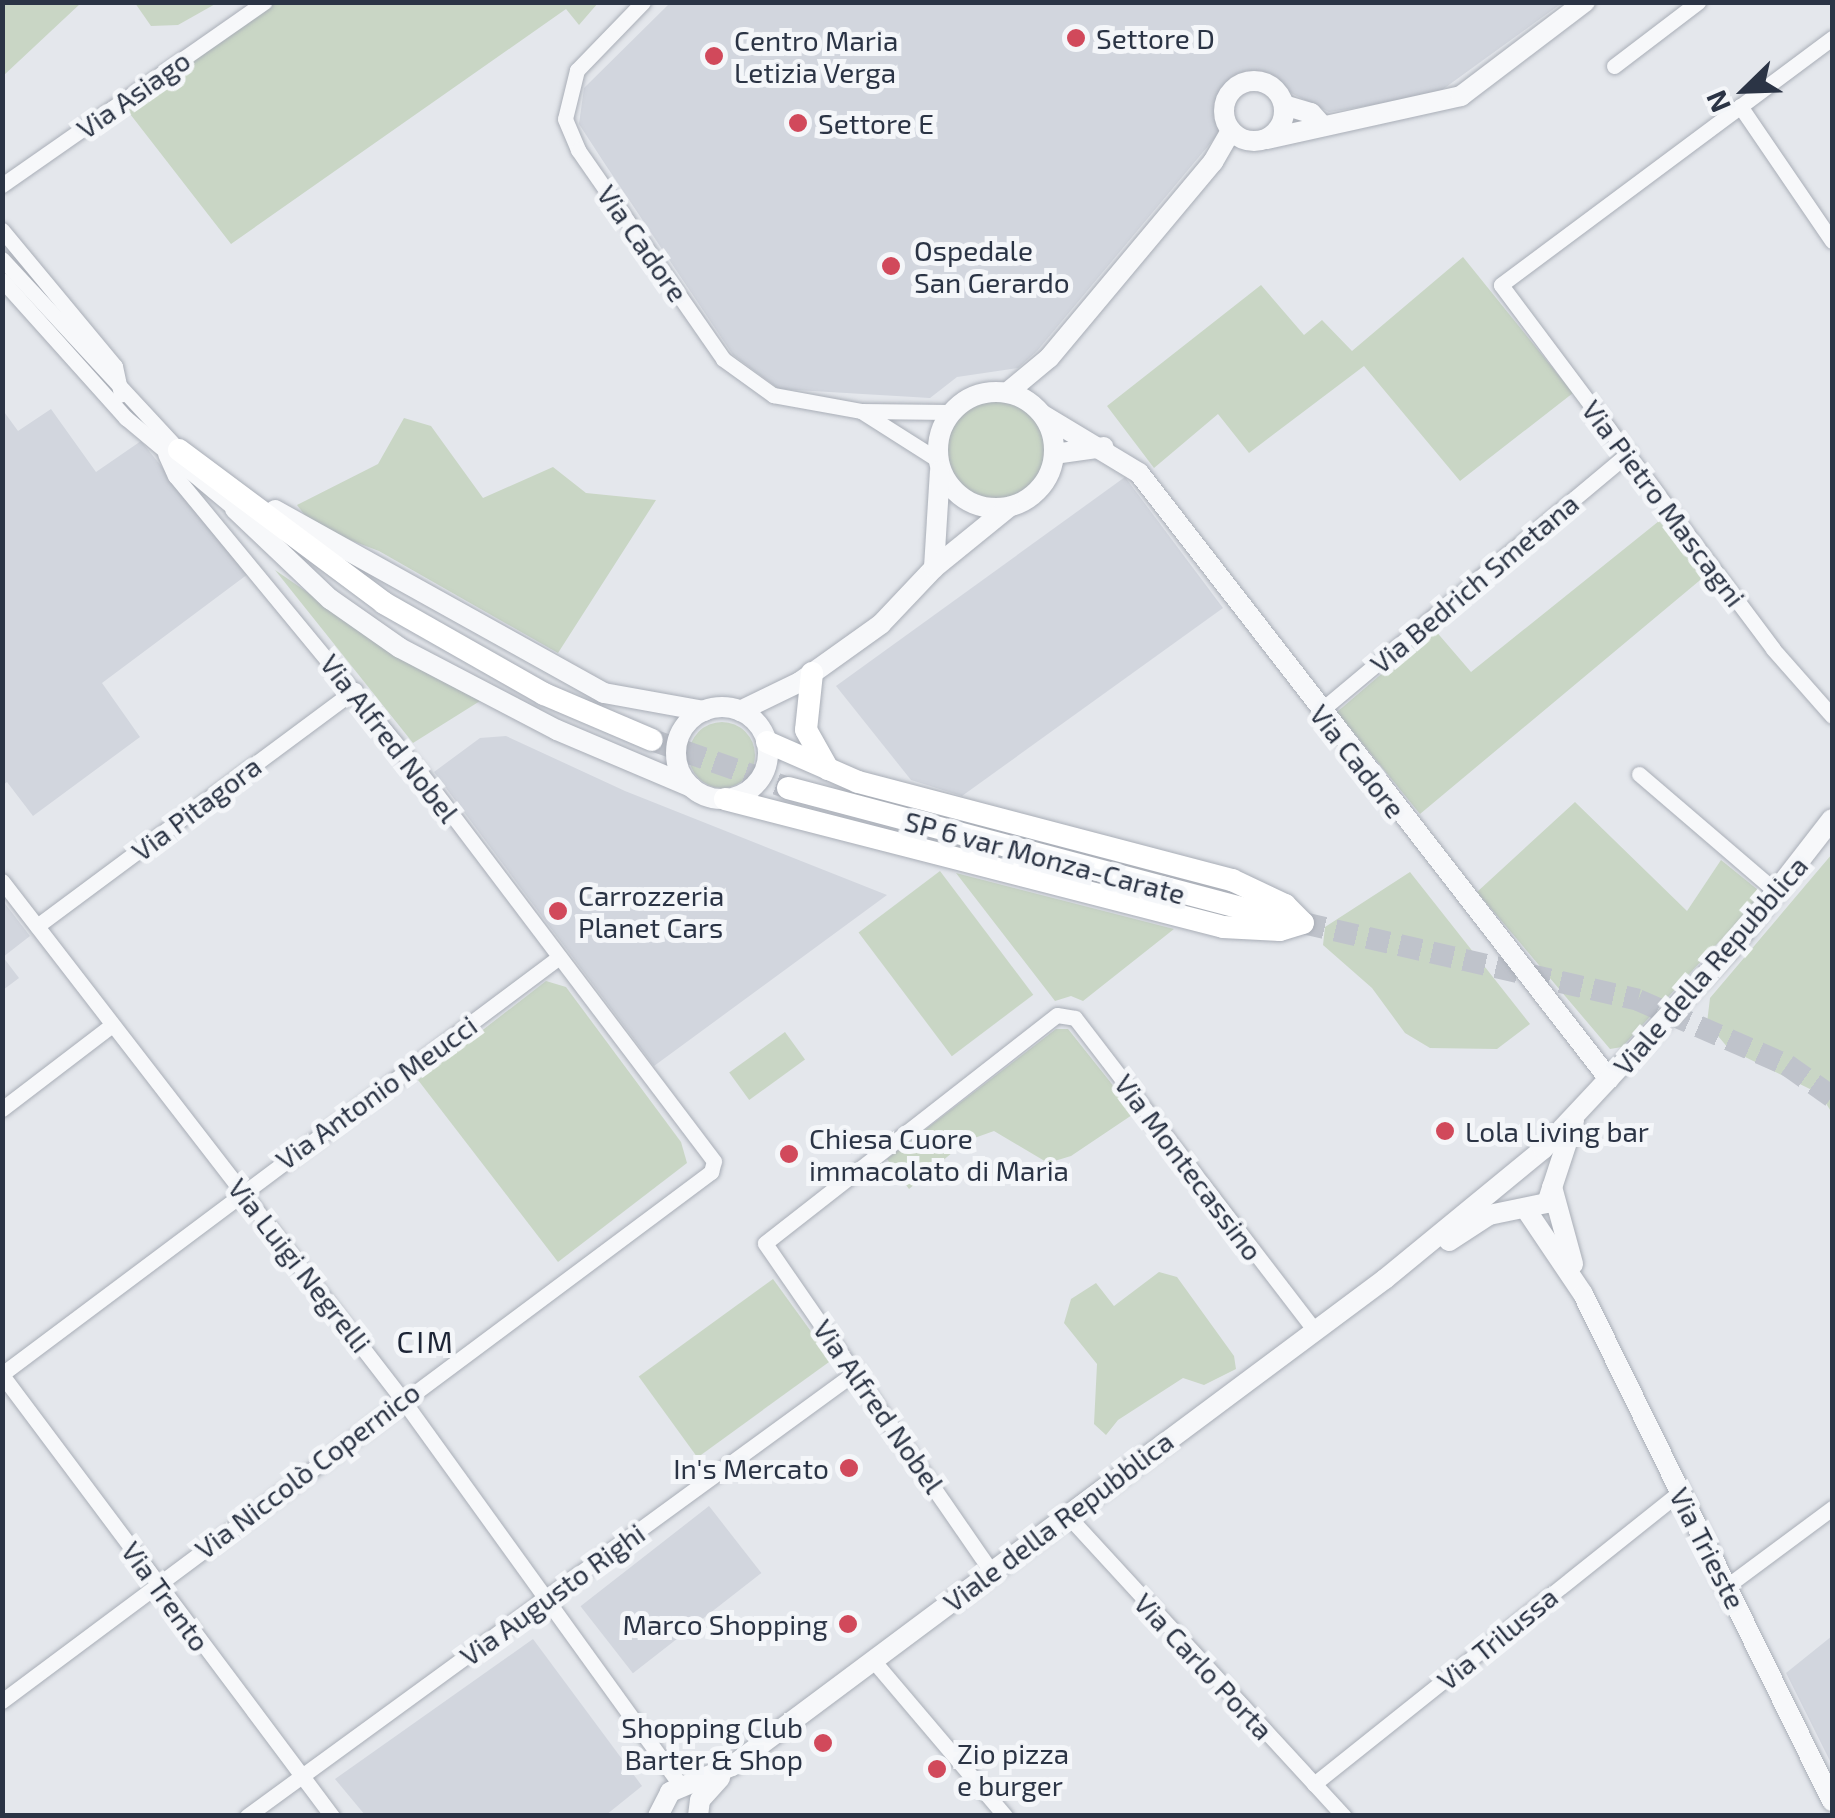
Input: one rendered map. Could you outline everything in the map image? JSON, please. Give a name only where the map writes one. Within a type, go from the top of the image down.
[{"type":"main road","points":[[172,452],[336,572]]},
{"type":"main road","points":[[236,509],[544,694],[652,740]]},
{"type":"main road","points":[[806,677],[806,730],[828,770]]},
{"type":"main road","points":[[725,799],[1223,927],[1280,930],[1302,923],[1285,905],[1232,880],[828,770],[766,738]]},
{"type":"main road","name":"SP 6 var Monza-Carate","points":[[788,788],[1302,923]]},
{"type":"street","name":"Via Asiago","points":[[2,185],[264,2]]},
{"type":"street","name":"Via Cadore","points":[[643,2],[577,70],[565,119],[578,150],[723,360],[773,394],[861,411],[950,412],[976,394],[1008,392],[1104,447],[1139,473],[1319,712],[1609,1079]]},
{"type":"street","points":[[1213,162],[1262,140],[1321,124],[1424,110],[1461,96],[1585,2]]},
{"type":"street","points":[[1614,66],[1698,2]]},
{"type":"street","points":[[1832,38],[1740,106],[1832,241]]},
{"type":"street","points":[[1008,392],[1049,358],[1213,162],[1231,130],[1224,108],[1239,86],[1264,83],[1284,106],[1312,112],[1321,124]]},
{"type":"street","points":[[1262,140],[1281,125],[1284,106]]},
{"type":"street","name":"Via Pietro Mascagni","points":[[1740,106],[1500,285],[1773,649],[1832,716]]},
{"type":"street","points":[[1231,130],[1262,140]]},
{"type":"street","name":"Via Alfred Nobel","points":[[2,230],[116,366],[121,394]]},
{"type":"street","points":[[2,260],[46,320]]},
{"type":"street","points":[[2,280],[46,320]]},
{"type":"street","name":"Via Alfred Nobel","points":[[46,320],[121,394],[172,452],[253,572],[355,690],[708,1151],[712,1172]]},
{"type":"street","name":"Via Alfred Nobel","points":[[46,320],[172,452]]},
{"type":"street","points":[[172,452],[580,682],[622,699],[704,711],[740,710],[806,677],[905,604],[934,568],[1009,507],[1040,488],[1054,454],[1039,411],[1049,358]]},
{"type":"street","name":"Via Cadore","points":[[861,411],[939,464],[967,501],[1009,507]]},
{"type":"street","points":[[934,568],[939,434],[950,412]]},
{"type":"street","points":[[1054,454],[1104,447]]},
{"type":"street","points":[[172,452],[330,598],[400,648],[557,730],[725,799],[756,785],[767,765],[766,738],[806,677]]},
{"type":"street","name":"Via Bedrich Smetana","points":[[1319,712],[1629,454]]},
{"type":"street","name":"Via Pitagora","points":[[37,926],[355,690]]},
{"type":"street","points":[[740,710],[766,738]]},
{"type":"street","points":[[691,786],[679,768],[677,745],[686,725],[704,711]]},
{"type":"street","points":[[1639,774],[1778,893]]},
{"type":"street","name":"Viale della Repubblica","points":[[683,1805],[872,1659],[1385,1278],[1515,1172],[1583,1107],[1778,893],[1832,818]]},
{"type":"street","name":"Via Luigi Negrelli","points":[[2,882],[402,1399],[659,1752],[683,1805]]},
{"type":"street","name":"Via Antonio Meucci","points":[[2,1374],[559,958]]},
{"type":"street","name":"Via Alfred Nobel","points":[[991,1570],[765,1242],[1057,1015]]},
{"type":"street","name":"Via Montecassino","points":[[1057,1015],[1075,1018],[1315,1331]]},
{"type":"street","points":[[2,1108],[112,1026]]},
{"type":"street","name":"Viale della Repubblica","points":[[1385,1278],[1482,1218],[1541,1208],[1552,1190],[1583,1107]]},
{"type":"street","points":[[1523,1210],[1508,1199],[1515,1172],[1543,1170],[1552,1190]]},
{"type":"street","name":"Via Niccolò Copernico","points":[[2,1702],[402,1399],[712,1172]]},
{"type":"street","name":"Via Trieste","points":[[1552,1190],[1583,1294]]},
{"type":"street","name":"Via Trieste","points":[[1523,1210],[1583,1294],[1832,1801]]},
{"type":"street","name":"Via Augusto Righi","points":[[247,1816],[857,1372]]},
{"type":"street","name":"Via Trento","points":[[2,1374],[298,1777],[332,1816]]},
{"type":"street","name":"Via Trilussa","points":[[1314,1784],[1680,1492]]},
{"type":"street","points":[[1727,1586],[1832,1508]]},
{"type":"street","name":"Via Carlo Porta","points":[[1067,1514],[1344,1816]]},
{"type":"street","points":[[872,1659],[1005,1816]]},
{"type":"shaded area","name":"Ospedale San Gerardo","points":[[670,3],[1562,3],[1435,95],[1329,112],[1253,74],[1218,93],[1218,134],[1037,351],[1018,368],[957,377],[930,398],[779,389],[733,355],[605,164],[579,124],[584,88]]},
{"type":"shaded area","points":[[2,409],[18,431],[51,409],[96,472],[141,441],[248,574],[102,683],[140,737],[33,816],[7,782],[3,785]]},
{"type":"shaded area","points":[[1125,477],[1223,608],[962,796],[911,780],[836,686]]},
{"type":"shaded area","points":[[506,736],[625,791],[887,895],[654,1066],[434,772],[480,738]]},
{"type":"shaded area","points":[[3,901],[30,936],[3,957]]},
{"type":"shaded area","points":[[3,957],[19,978],[3,990]]},
{"type":"shaded area","points":[[709,1506],[761,1573],[633,1673],[581,1606]]},
{"type":"shaded area","points":[[1832,1636],[1832,1765],[1786,1673]]},
{"type":"shaded area","points":[[533,1639],[642,1786],[606,1815],[365,1815],[335,1779]]},
{"type":"green space","points":[[3,2],[81,2],[81,3],[3,76]]},
{"type":"green space","points":[[135,3],[217,3],[178,25],[151,26]]},
{"type":"green space","points":[[271,3],[598,3],[579,25],[566,9],[231,244],[120,101]]},
{"type":"green space","points":[[1463,257],[1573,393],[1460,481],[1364,366],[1249,453],[1218,414],[1154,468],[1107,406],[1261,285],[1304,335],[1322,320],[1352,351]]},
{"type":"green space","points":[[998,400],[1026,408],[1040,422],[1048,450],[1040,478],[1026,492],[998,500],[970,492],[956,478],[948,450],[956,422],[970,408]]},
{"type":"green space","points":[[404,418],[431,426],[483,498],[553,467],[586,493],[656,500],[558,653],[379,551],[313,526],[297,505],[378,464]]},
{"type":"green space","points":[[1659,521],[1705,576],[1420,814],[1337,712],[1434,629],[1471,672]]},
{"type":"green space","points":[[275,570],[416,667],[480,701],[413,743]]},
{"type":"green space","points":[[722,722],[745,732],[755,755],[745,778],[722,788],[699,778],[689,755],[699,732]]},
{"type":"green space","points":[[1575,802],[1687,911],[1721,860],[1763,894],[1622,1047],[1610,1049],[1477,892]]},
{"type":"green space","points":[[1832,854],[1832,1113],[1820,1094],[1729,1049],[1707,1023],[1710,998]]},
{"type":"green space","points":[[940,871],[1033,995],[952,1056],[859,932]]},
{"type":"green space","points":[[1410,872],[1530,1024],[1497,1049],[1430,1048],[1405,1033],[1372,988],[1323,945],[1325,927]]},
{"type":"green space","points":[[956,873],[1174,929],[1083,1001],[1071,996],[1055,1001]]},
{"type":"green space","points":[[546,981],[566,987],[681,1142],[687,1163],[558,1262],[418,1080]]},
{"type":"green space","points":[[1056,1029],[1068,1029],[1135,1113],[1071,1156],[1048,1163],[994,1131],[966,1141],[909,1189],[887,1159]]},
{"type":"green space","points":[[785,1032],[805,1060],[749,1100],[729,1073]]},
{"type":"green space","points":[[1159,1272],[1177,1277],[1234,1356],[1236,1369],[1204,1385],[1183,1378],[1118,1420],[1106,1435],[1094,1424],[1097,1364],[1064,1323],[1071,1299],[1096,1283],[1114,1306]]},
{"type":"green space","points":[[773,1279],[832,1360],[697,1457],[639,1377]]},
{"type":"tunnel","points":[[652,740],[788,788]]},
{"type":"tunnel","points":[[1303,923],[1638,1000],[1787,1065],[1832,1097]]},
{"type":"place","name":"Settore D","points":[[1076,38]]},
{"type":"place","name":"Centro Maria Letizia Verga","points":[[714,56]]},
{"type":"place","name":"Settore E","points":[[798,123]]},
{"type":"place","name":"Ospedale San Gerardo","points":[[891,266]]},
{"type":"place","name":"Carrozzeria Planet Cars","points":[[558,911]]},
{"type":"place","name":"Lola Living bar","points":[[1445,1131]]},
{"type":"place","name":"Chiesa Cuore immacolato di Maria","points":[[789,1154]]},
{"type":"place","name":"In's Mercato","points":[[849,1468]]},
{"type":"place","name":"Marco Shopping","points":[[848,1624]]},
{"type":"place","name":"Shopping Club Barter & Shop","points":[[823,1743]]},
{"type":"place","name":"Zio pizza e burger","points":[[937,1769]]},
{"type":"district","name":"CIM","points":[[426,1341]]}]
